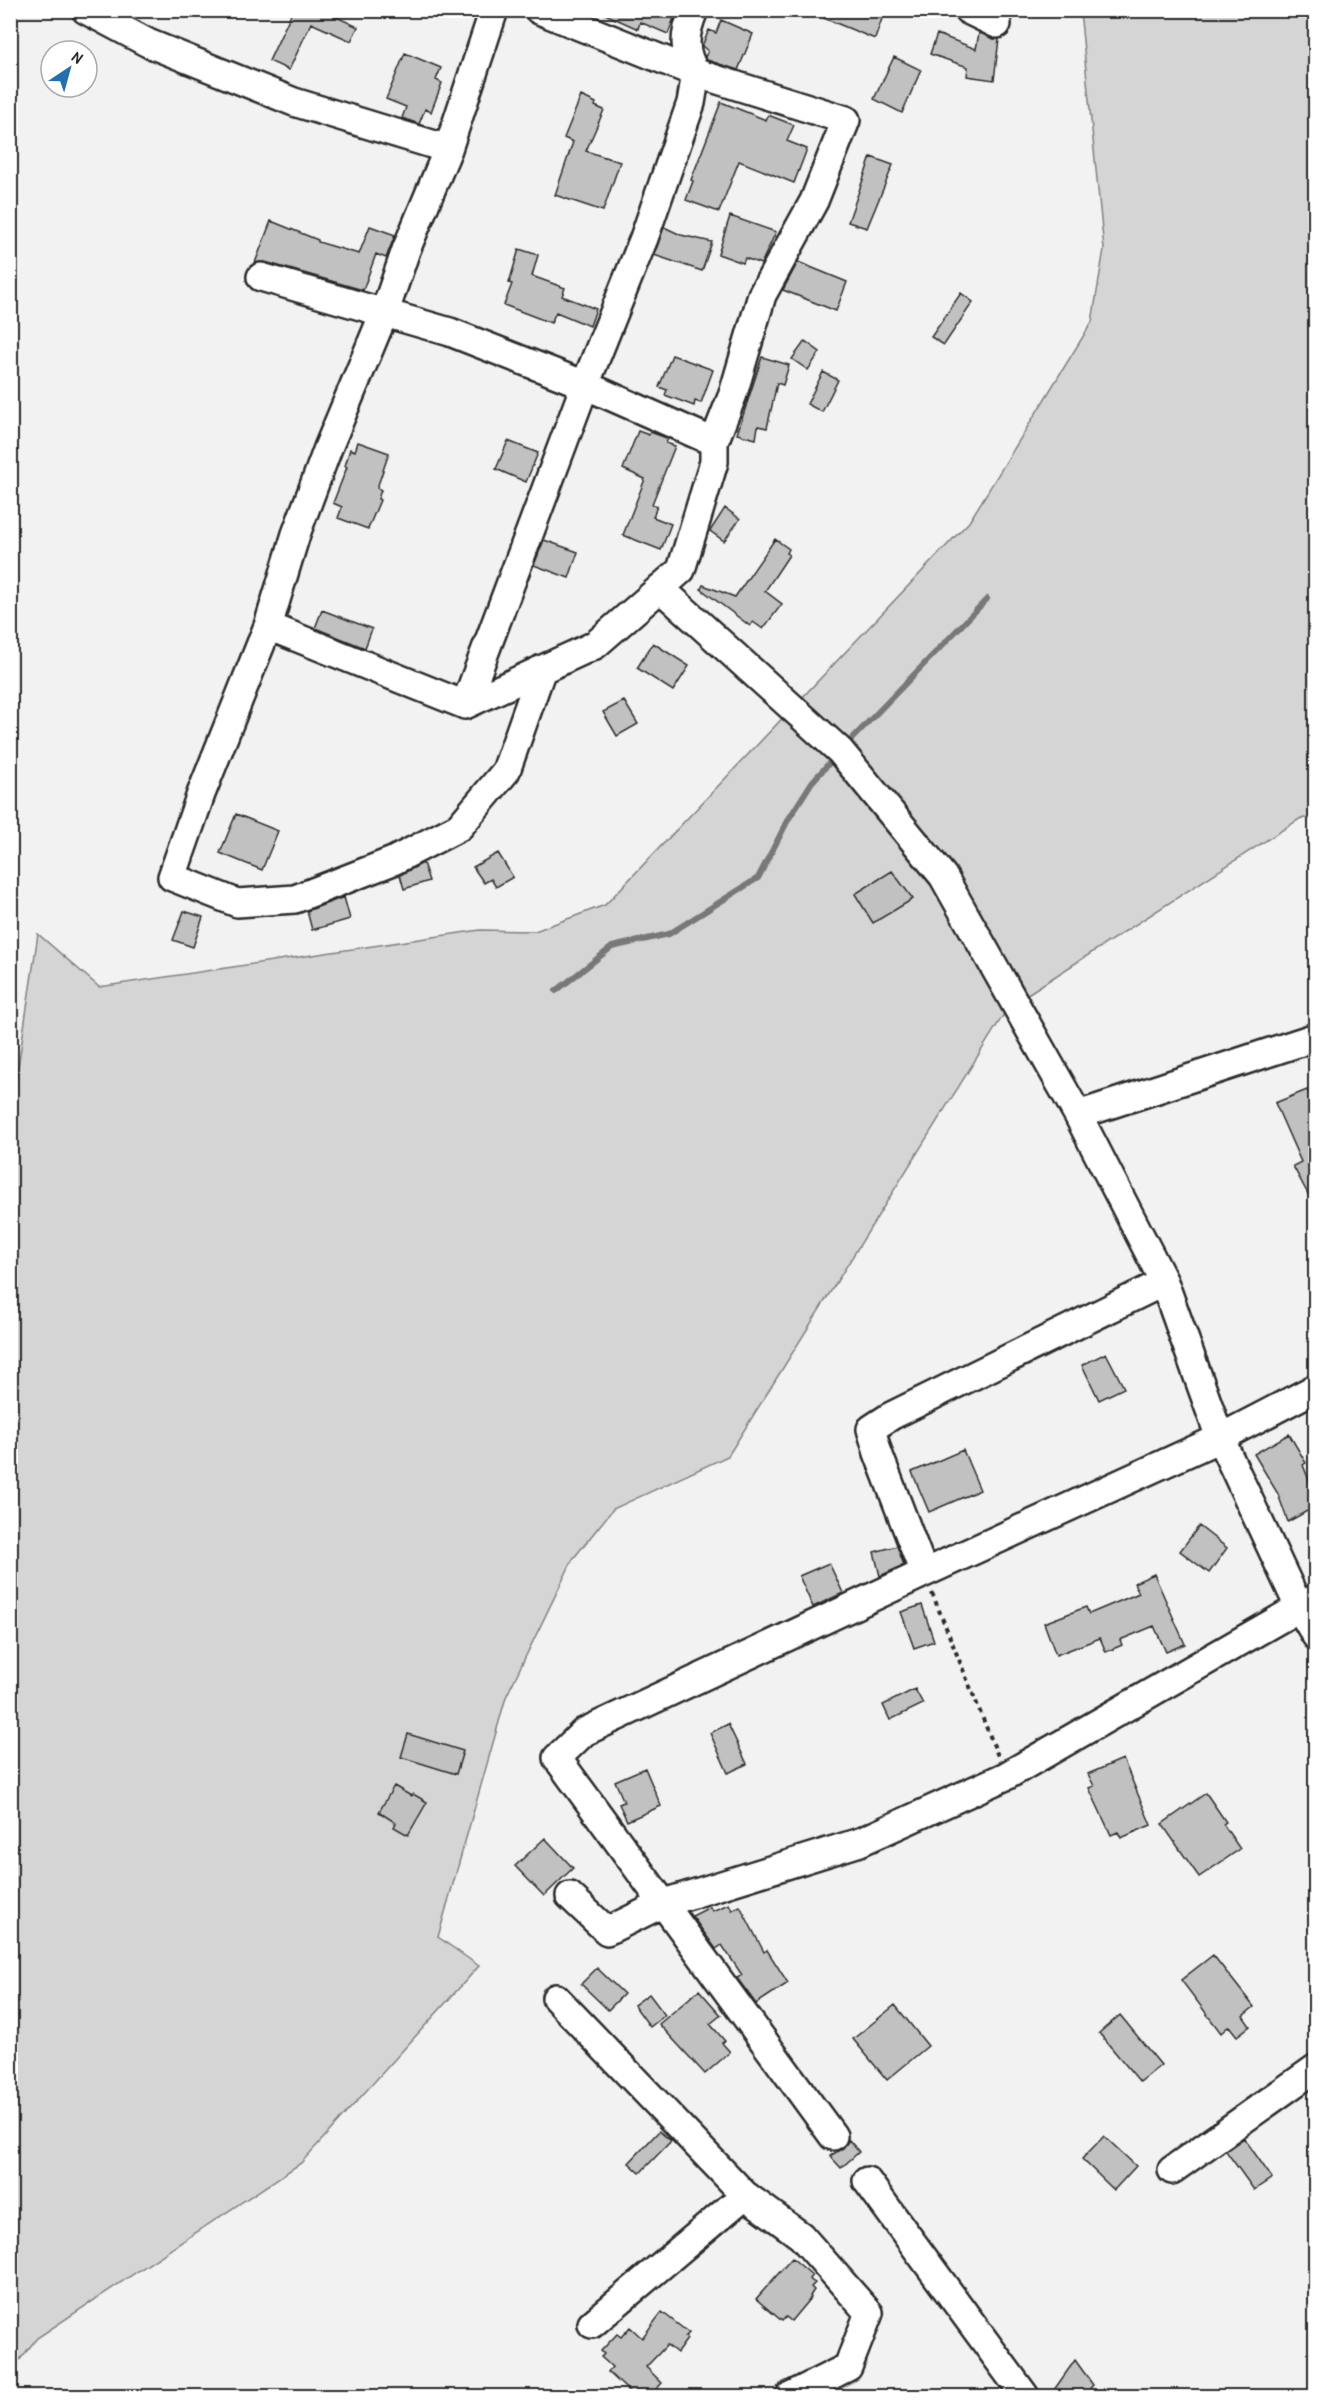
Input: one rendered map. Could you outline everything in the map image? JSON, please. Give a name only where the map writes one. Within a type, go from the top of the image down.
[{"type":"street","points":[[86,10],[148,43],[294,102],[448,149]]},
{"type":"street","points":[[495,10],[448,149],[406,250],[385,311],[328,448],[296,534],[268,626],[201,794],[172,877],[237,903],[295,898],[393,861],[459,827],[506,771],[542,669]]},
{"type":"street","points":[[268,626],[465,705],[596,645],[681,570],[714,462],[714,442],[733,394],[762,295],[814,201],[846,120],[696,73],[539,10]]},
{"type":"street","points":[[465,705],[585,385],[644,238],[691,103],[696,73],[687,58],[685,46],[694,10]]},
{"type":"street","points":[[968,10],[997,24]]},
{"type":"street","points":[[261,277],[385,311],[450,332],[585,385],[714,442]]},
{"type":"street","points":[[660,588],[840,751],[943,876],[1078,1115],[1164,1282],[1220,1438],[1307,1603],[1316,1636]]},
{"type":"street","points":[[1078,1115],[1316,1037]]},
{"type":"street","points":[[924,1573],[871,1429],[891,1416],[1164,1282]]},
{"type":"street","points":[[833,2136],[557,1758],[584,1732],[1220,1438],[1316,1388]]},
{"type":"street","points":[[570,1896],[607,1931],[664,1903],[860,1842],[1006,1776],[1307,1603]]},
{"type":"street","points":[[556,1998],[745,2195],[801,2236],[869,2313],[848,2367],[790,2397]]},
{"type":"street","points":[[1172,2170],[1316,2068]]},
{"type":"street","points":[[867,2181],[1025,2397]]},
{"type":"street","points":[[592,2324],[745,2195]]},
{"type":"path","points":[[924,1573],[1006,1776]]},
{"type":"shaded area","points":[[1080,11],[1315,11],[1315,819],[1301,818],[1009,1006],[728,1456],[613,1509],[573,1559],[506,1697],[438,1937],[479,1966],[301,2163],[37,2338],[11,2371],[10,1083],[16,1081],[38,934],[99,987],[480,930],[535,931],[605,905],[969,522],[1092,322],[1104,249]]},
{"type":"building","points":[[284,10],[322,10],[358,27],[351,41],[311,23],[289,70],[269,61],[291,14]]},
{"type":"building","points":[[596,10],[677,10],[668,34],[640,22],[638,29]]},
{"type":"building","points":[[810,10],[885,10],[875,39],[809,12]]},
{"type":"building","points":[[721,20],[753,34],[738,70],[707,60],[705,57],[708,51],[702,46],[709,30],[716,33]]},
{"type":"building","points":[[979,33],[999,39],[994,80],[967,76],[968,67],[930,54],[937,34],[976,49]]},
{"type":"building","points":[[405,53],[441,68],[436,80],[442,83],[431,112],[425,109],[419,124],[402,118],[406,107],[386,99]]},
{"type":"building","points":[[894,57],[921,70],[902,113],[874,99]]},
{"type":"building","points":[[581,96],[596,103],[595,106],[604,110],[586,151],[620,162],[603,211],[555,195],[573,142],[564,138]]},
{"type":"building","points":[[721,102],[766,120],[768,115],[794,125],[787,141],[807,149],[794,183],[739,161],[719,212],[686,200],[693,181],[691,180]]},
{"type":"building","points":[[871,157],[893,165],[867,228],[848,222]]},
{"type":"building","points":[[730,216],[776,232],[761,264],[745,258],[743,263],[718,254]]},
{"type":"building","points":[[271,221],[318,240],[318,242],[359,254],[370,226],[395,235],[386,258],[376,254],[363,290],[265,262],[255,263]]},
{"type":"building","points":[[664,227],[681,235],[712,242],[702,271],[654,255]]},
{"type":"building","points":[[519,249],[538,255],[532,276],[565,288],[562,296],[596,309],[590,326],[556,312],[551,323],[504,305],[512,284],[509,283]]},
{"type":"building","points":[[798,262],[847,282],[836,311],[783,290]]},
{"type":"building","points":[[961,293],[973,302],[944,345],[931,337]]},
{"type":"building","points":[[805,341],[820,352],[808,370],[792,359]]},
{"type":"building","points":[[672,355],[713,370],[701,403],[695,401],[694,406],[665,395],[667,390],[659,387]]},
{"type":"building","points":[[762,357],[789,365],[783,385],[777,383],[767,428],[758,426],[756,439],[737,434]]},
{"type":"building","points":[[823,372],[838,380],[822,412],[807,404]]},
{"type":"building","points":[[638,431],[664,437],[668,439],[666,443],[675,446],[652,504],[657,506],[653,517],[671,524],[661,550],[623,535],[645,479],[623,469]]},
{"type":"building","points":[[508,441],[538,453],[526,482],[496,469]]},
{"type":"building","points":[[358,442],[389,453],[377,488],[381,490],[378,499],[380,500],[368,529],[338,518],[342,507],[333,503],[347,467],[345,466],[350,449],[355,451]]},
{"type":"building","points":[[725,508],[740,519],[724,541],[710,531]]},
{"type":"building","points":[[775,539],[789,549],[787,553],[789,555],[765,591],[782,604],[763,629],[753,622],[750,626],[701,589],[703,585],[735,597]]},
{"type":"building","points":[[544,540],[578,552],[569,578],[534,565]]},
{"type":"building","points":[[322,610],[372,629],[365,648],[315,628]]},
{"type":"building","points":[[653,643],[689,666],[673,691],[637,668]]},
{"type":"building","points":[[624,701],[638,724],[617,736],[603,712]]},
{"type":"building","points":[[236,814],[278,831],[262,870],[220,853]]},
{"type":"building","points":[[498,853],[513,877],[496,887],[491,879],[484,883],[473,867]]},
{"type":"building","points":[[423,863],[429,881],[404,889],[400,875]]},
{"type":"building","points":[[892,871],[913,899],[873,923],[855,894]]},
{"type":"building","points":[[344,897],[350,919],[312,930],[307,911]]},
{"type":"building","points":[[184,911],[203,917],[193,947],[173,940]]},
{"type":"building","points":[[1307,1090],[1316,1106],[1316,1209],[1293,1166],[1301,1162],[1275,1103]]},
{"type":"building","points":[[1106,1353],[1124,1388],[1099,1400],[1082,1365]]},
{"type":"building","points":[[1289,1434],[1306,1463],[1303,1465],[1316,1498],[1316,1506],[1288,1522],[1278,1494],[1254,1454]]},
{"type":"building","points":[[963,1450],[980,1490],[929,1512],[912,1472]]},
{"type":"building","points":[[1199,1526],[1227,1548],[1209,1573],[1180,1551]]},
{"type":"building","points":[[897,1546],[904,1565],[880,1576],[874,1552]]},
{"type":"building","points":[[829,1563],[843,1593],[813,1607],[799,1576]]},
{"type":"building","points":[[1154,1574],[1185,1644],[1166,1652],[1154,1626],[1120,1640],[1122,1645],[1106,1652],[1100,1638],[1056,1655],[1044,1623],[1086,1607],[1089,1614],[1139,1593],[1134,1583]]},
{"type":"building","points":[[922,1605],[934,1641],[914,1648],[901,1612]]},
{"type":"building","points":[[915,1689],[923,1704],[890,1720],[883,1705]]},
{"type":"building","points":[[728,1724],[747,1764],[728,1773],[710,1733]]},
{"type":"building","points":[[408,1734],[463,1751],[456,1774],[401,1757]]},
{"type":"building","points":[[1123,1759],[1151,1825],[1121,1838],[1118,1832],[1111,1835],[1089,1788],[1094,1786],[1088,1774]]},
{"type":"building","points":[[645,1768],[661,1806],[627,1821],[619,1804],[624,1802],[615,1781]]},
{"type":"building","points":[[394,1786],[427,1802],[408,1835],[394,1827],[396,1823],[379,1812]]},
{"type":"building","points":[[1206,1793],[1226,1822],[1223,1824],[1240,1849],[1199,1877],[1162,1824]]},
{"type":"building","points":[[545,1838],[573,1868],[544,1896],[515,1866]]},
{"type":"building","points":[[729,1904],[732,1910],[740,1906],[764,1952],[767,1950],[788,1983],[756,2004],[737,1978],[742,1975],[722,1945],[716,1949],[692,1916],[710,1907],[712,1911]]},
{"type":"building","points":[[1213,1955],[1254,2007],[1243,2016],[1250,2026],[1237,2036],[1229,2026],[1221,2033],[1181,1980]]},
{"type":"building","points":[[597,1968],[624,1994],[608,2010],[581,1984]]},
{"type":"building","points":[[699,1990],[721,2015],[710,2024],[725,2041],[722,2043],[730,2052],[705,2074],[659,2024]]},
{"type":"building","points":[[649,1994],[665,2015],[650,2027],[634,2005]]},
{"type":"building","points":[[895,2005],[928,2046],[887,2080],[853,2039]]},
{"type":"building","points":[[1120,2015],[1161,2065],[1140,2082],[1099,2033]]},
{"type":"building","points":[[659,2131],[671,2141],[640,2173],[629,2163]]},
{"type":"building","points":[[1104,2136],[1136,2166],[1114,2190],[1082,2159]]},
{"type":"building","points":[[1244,2138],[1272,2178],[1254,2190],[1226,2151]]},
{"type":"building","points":[[849,2140],[859,2152],[841,2168],[830,2156],[843,2148]]},
{"type":"building","points":[[792,2258],[812,2275],[809,2279],[815,2283],[811,2287],[814,2290],[791,2321],[786,2317],[782,2321],[756,2299]]},
{"type":"building","points":[[662,2312],[689,2333],[677,2353],[667,2345],[646,2367],[662,2383],[649,2397],[635,2397],[608,2372],[612,2367],[601,2357],[604,2354],[601,2351],[617,2334],[621,2337],[630,2327],[642,2338]]},
{"type":"building","points":[[1075,2360],[1093,2385],[1083,2397],[1049,2397]]},
{"type":"waterway","points":[[846,745],[987,599]]},
{"type":"waterway","points":[[556,991],[612,947],[669,934],[758,878],[788,820],[812,782],[832,760]]}]
